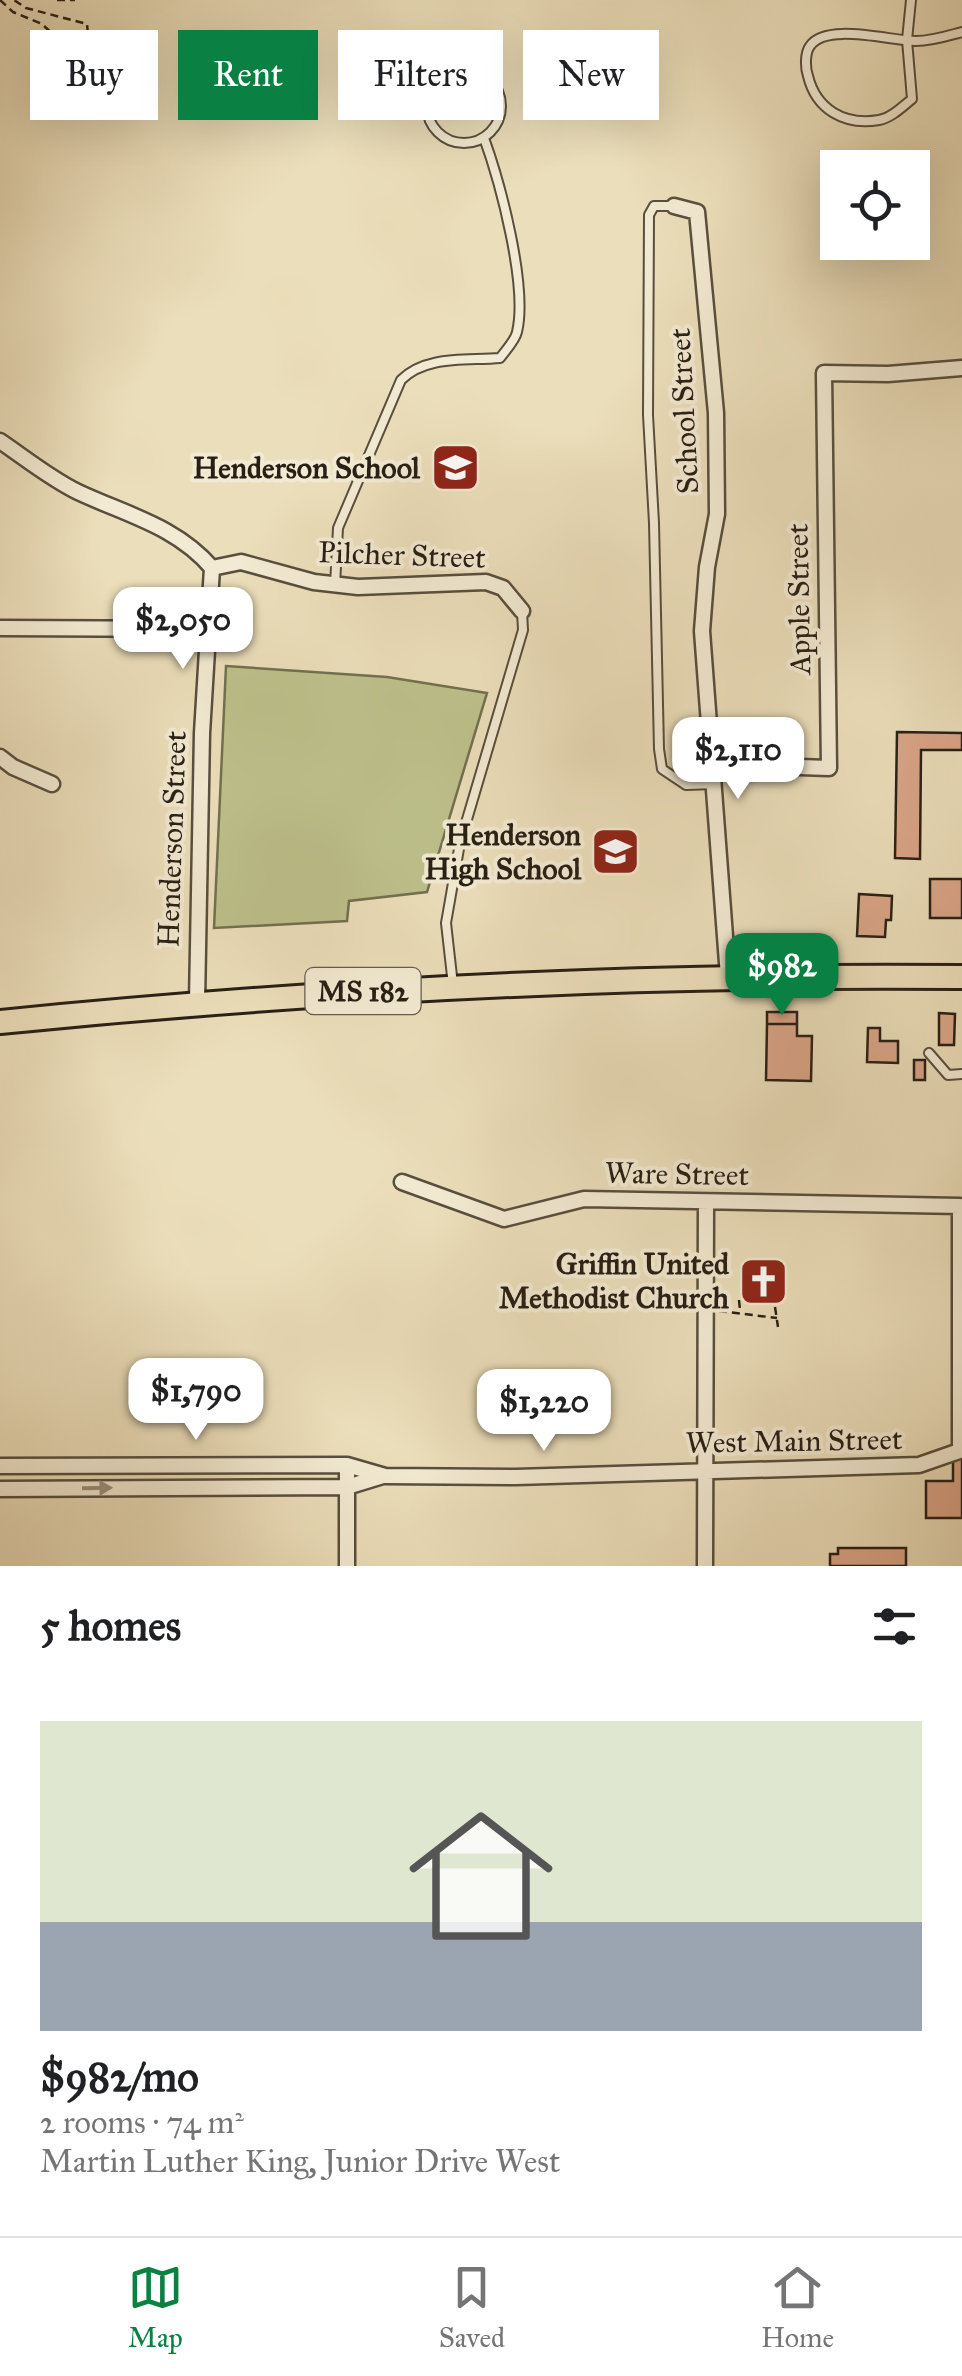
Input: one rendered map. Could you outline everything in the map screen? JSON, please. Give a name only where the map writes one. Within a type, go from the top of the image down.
[{"type":"main road","name":"MS 182","points":[[0,1022],[197,1002],[453,985],[728,976],[962,977]]},
{"type":"street","name":"School Street","points":[[674,206],[698,212],[716,414],[716,514],[702,630],[712,764]]},
{"type":"street","name":"Apple Street","points":[[712,764],[830,768],[824,373],[888,374],[962,368]]},
{"type":"street","points":[[0,441],[74,490],[174,532],[212,568]]},
{"type":"street","name":"Pilcher Street","points":[[212,568],[242,562],[314,582],[358,587],[486,582],[503,588],[522,611]]},
{"type":"street","name":"Henderson Street","points":[[197,1002],[197,883],[212,568]]},
{"type":"street","points":[[0,628],[207,629]]},
{"type":"street","points":[[0,757],[52,784]]},
{"type":"street","points":[[712,764],[728,976]]},
{"type":"street","name":"Ware Street","points":[[402,1182],[504,1219],[584,1199],[960,1206]]},
{"type":"street","points":[[705,1566],[706,1202]]},
{"type":"street","points":[[960,1206],[961,1450]]},
{"type":"street","name":"West Main Street","points":[[0,1490],[347,1486],[384,1476],[516,1477],[919,1465],[961,1450]]},
{"type":"street","points":[[347,1465],[347,1566]]},
{"type":"street","name":"West Main Street","points":[[0,1466],[347,1465],[384,1476]]},
{"type":"lane","points":[[911,0],[907,40],[912,99],[882,120],[855,120],[826,109],[812,96],[806,67],[809,46],[823,35],[907,40],[939,39],[962,32]]},
{"type":"lane","points":[[460,70],[477,71],[496,86],[501,112],[484,138],[467,143],[451,141],[439,133],[430,119],[427,107],[431,90],[444,75],[460,70]]},
{"type":"lane","points":[[336,584],[338,528],[401,380],[413,368],[428,363],[500,358],[517,334],[517,280],[500,182],[484,138]]},
{"type":"lane","points":[[674,206],[654,206],[649,216],[648,414],[658,748],[662,770],[686,784],[714,784]]},
{"type":"lane","points":[[453,985],[446,923],[460,843],[523,630],[522,611]]},
{"type":"lane","points":[[929,1053],[948,1074],[962,1074]]},
{"type":"path","points":[[0,0],[13,12],[42,24],[58,40],[77,40],[88,34],[87,24],[26,8],[14,0]]},
{"type":"path","points":[[56,0],[75,0]]},
{"type":"path","points":[[739,1300],[740,1311]]},
{"type":"path","points":[[775,1307],[778,1327]]},
{"type":"path","points":[[705,1310],[777,1318]]},
{"type":"green space","points":[[226,666],[387,677],[487,693],[427,892],[349,901],[347,921],[214,928]]},
{"type":"building","points":[[897,732],[962,733],[962,750],[921,750],[920,859],[895,858]]},
{"type":"building","points":[[930,879],[962,879],[962,918],[930,918]]},
{"type":"building","points":[[859,894],[892,896],[891,920],[886,920],[885,937],[857,936]]},
{"type":"building","points":[[767,1012],[797,1012],[797,1024],[767,1024]]},
{"type":"building","points":[[939,1013],[955,1014],[954,1045],[939,1045]]},
{"type":"building","points":[[767,1024],[797,1024],[797,1036],[812,1036],[811,1081],[766,1080]]},
{"type":"building","points":[[868,1028],[880,1028],[880,1041],[898,1041],[898,1063],[867,1062]]},
{"type":"building","points":[[914,1060],[925,1060],[925,1080],[914,1080]]},
{"type":"building","points":[[953,1458],[962,1458],[962,1518],[926,1518],[926,1481],[953,1481]]},
{"type":"building","points":[[838,1548],[906,1548],[906,1566],[830,1566],[830,1554],[838,1554]]},
{"type":"place","name":"Henderson School","points":[[455,468]]},
{"type":"place","name":"Henderson High School","points":[[616,852]]},
{"type":"place","name":"Griffin United Methodist Church","points":[[764,1281]]}]
